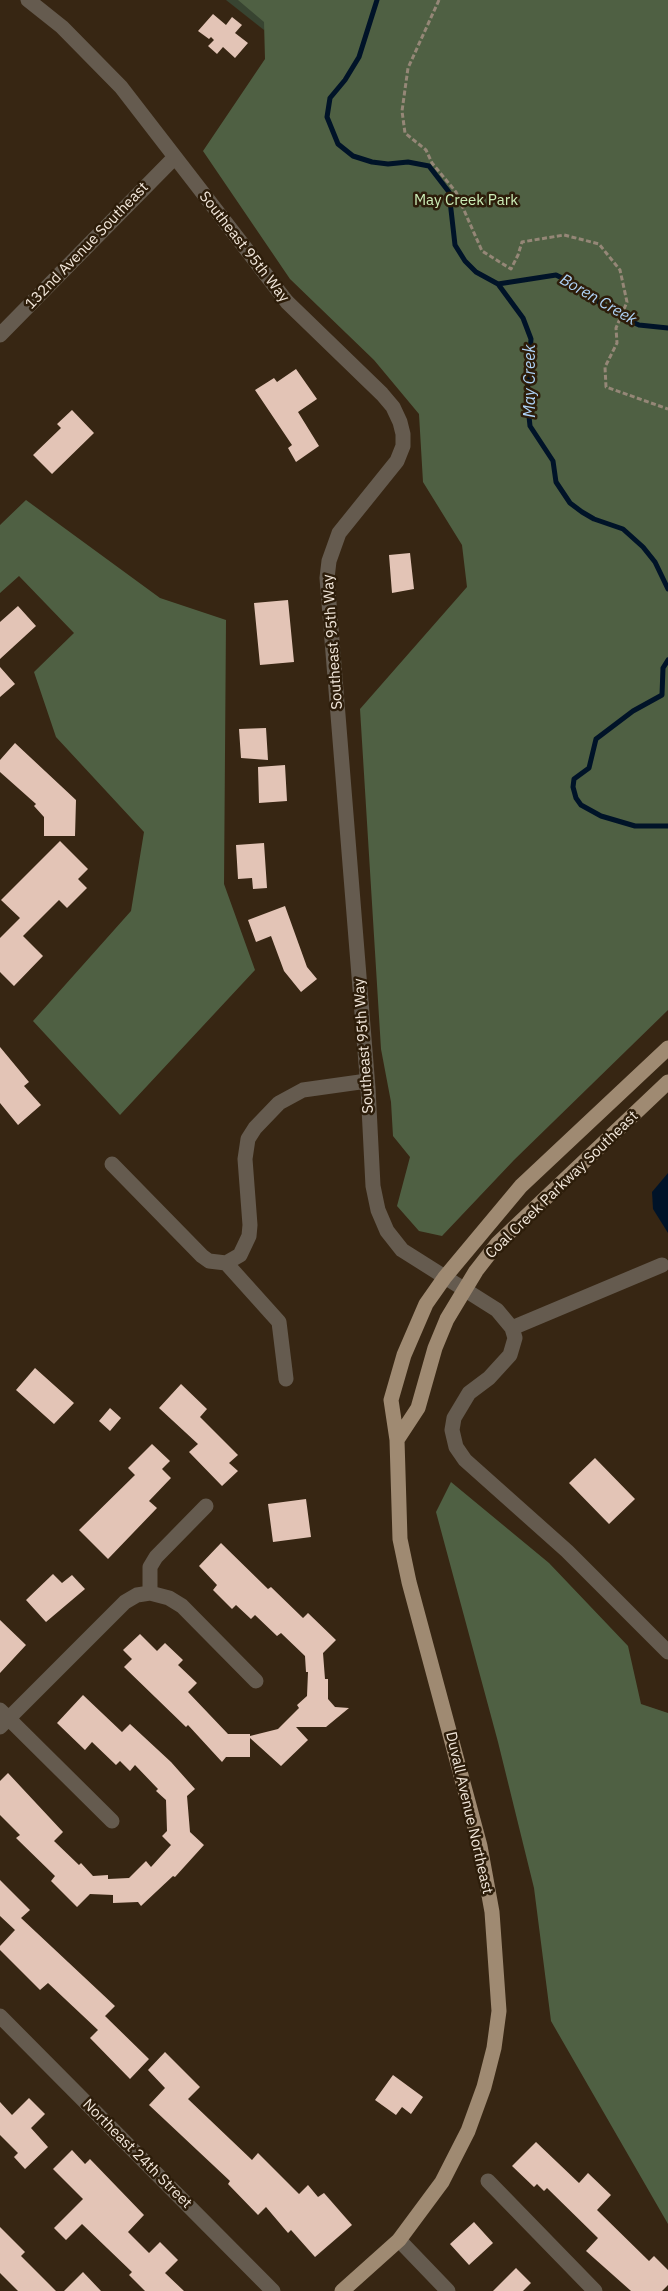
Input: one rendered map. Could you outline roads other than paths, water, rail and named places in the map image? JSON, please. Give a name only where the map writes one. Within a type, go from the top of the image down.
[{"type":"main road","name":"Coal Creek Parkway Southeast","points":[[446,1277],[521,1186],[668,1048]]},
{"type":"main road","name":"Coal Creek Parkway Southeast","points":[[397,1440],[418,1408],[447,1319],[464,1288],[497,1244],[668,1082]]},
{"type":"main road","name":"Duvall Avenue Northeast","points":[[342,2291],[399,2240],[442,2182],[468,2131],[484,2087],[494,2048],[499,2011],[492,1912],[480,1846],[409,1582],[400,1539],[397,1440],[391,1400],[402,1364],[426,1304],[446,1277]]},
{"type":"street","name":"Southeast 95th Way","points":[[28,0],[94,58],[141,112],[174,158],[287,302],[393,407],[403,434],[402,446],[396,460],[339,533],[329,561],[327,578],[368,1081],[373,1186],[378,1210],[387,1231],[402,1250],[497,1310],[512,1328]]},
{"type":"street","name":"132nd Avenue Southeast","points":[[0,335],[174,158]]},
{"type":"street","points":[[112,1164],[202,1256],[209,1261],[226,1263],[240,1255],[249,1236],[250,1225],[245,1159],[248,1139],[255,1128],[279,1103],[303,1090],[368,1081]]},
{"type":"street","points":[[226,1263],[279,1322],[286,1379]]},
{"type":"street","points":[[662,1265],[512,1328],[515,1338],[510,1354],[490,1378],[469,1393],[454,1418],[452,1430],[456,1447],[465,1460],[566,1550],[668,1652]]},
{"type":"street","points":[[150,1593],[150,1567],[156,1557],[206,1506]]},
{"type":"street","points":[[112,1821],[3,1718],[125,1602],[137,1595],[150,1593],[169,1598],[182,1606],[256,1681]]},
{"type":"street","name":"Northeast 24th Street","points":[[0,2016],[273,2291]]},
{"type":"street","points":[[488,2181],[595,2291]]},
{"type":"street","points":[[399,2240],[448,2291]]},
{"type":"water","points":[[668,1173],[668,1233],[653,1209],[652,1192]]},
{"type":"waterway","name":"May Creek","points":[[377,0],[359,57],[345,80],[330,98],[327,117],[338,144],[353,156],[372,162],[388,164],[408,162],[429,166],[449,192],[455,245],[465,261],[476,272],[498,284],[523,318],[531,339],[527,397],[530,426],[553,461],[556,482],[570,503],[582,512],[594,519],[623,529],[643,547],[655,562],[668,589]]},
{"type":"waterway","name":"Boren Creek","points":[[498,284],[556,275],[621,317],[639,325],[668,328]]},
{"type":"waterway","name":"May Creek","points":[[668,660],[663,668],[662,695],[633,711],[596,739],[589,768],[574,779],[573,787],[576,798],[581,805],[601,816],[635,826],[668,826]]},
{"type":"park label","name":"May Creek Park","points":[[466,201]]}]
